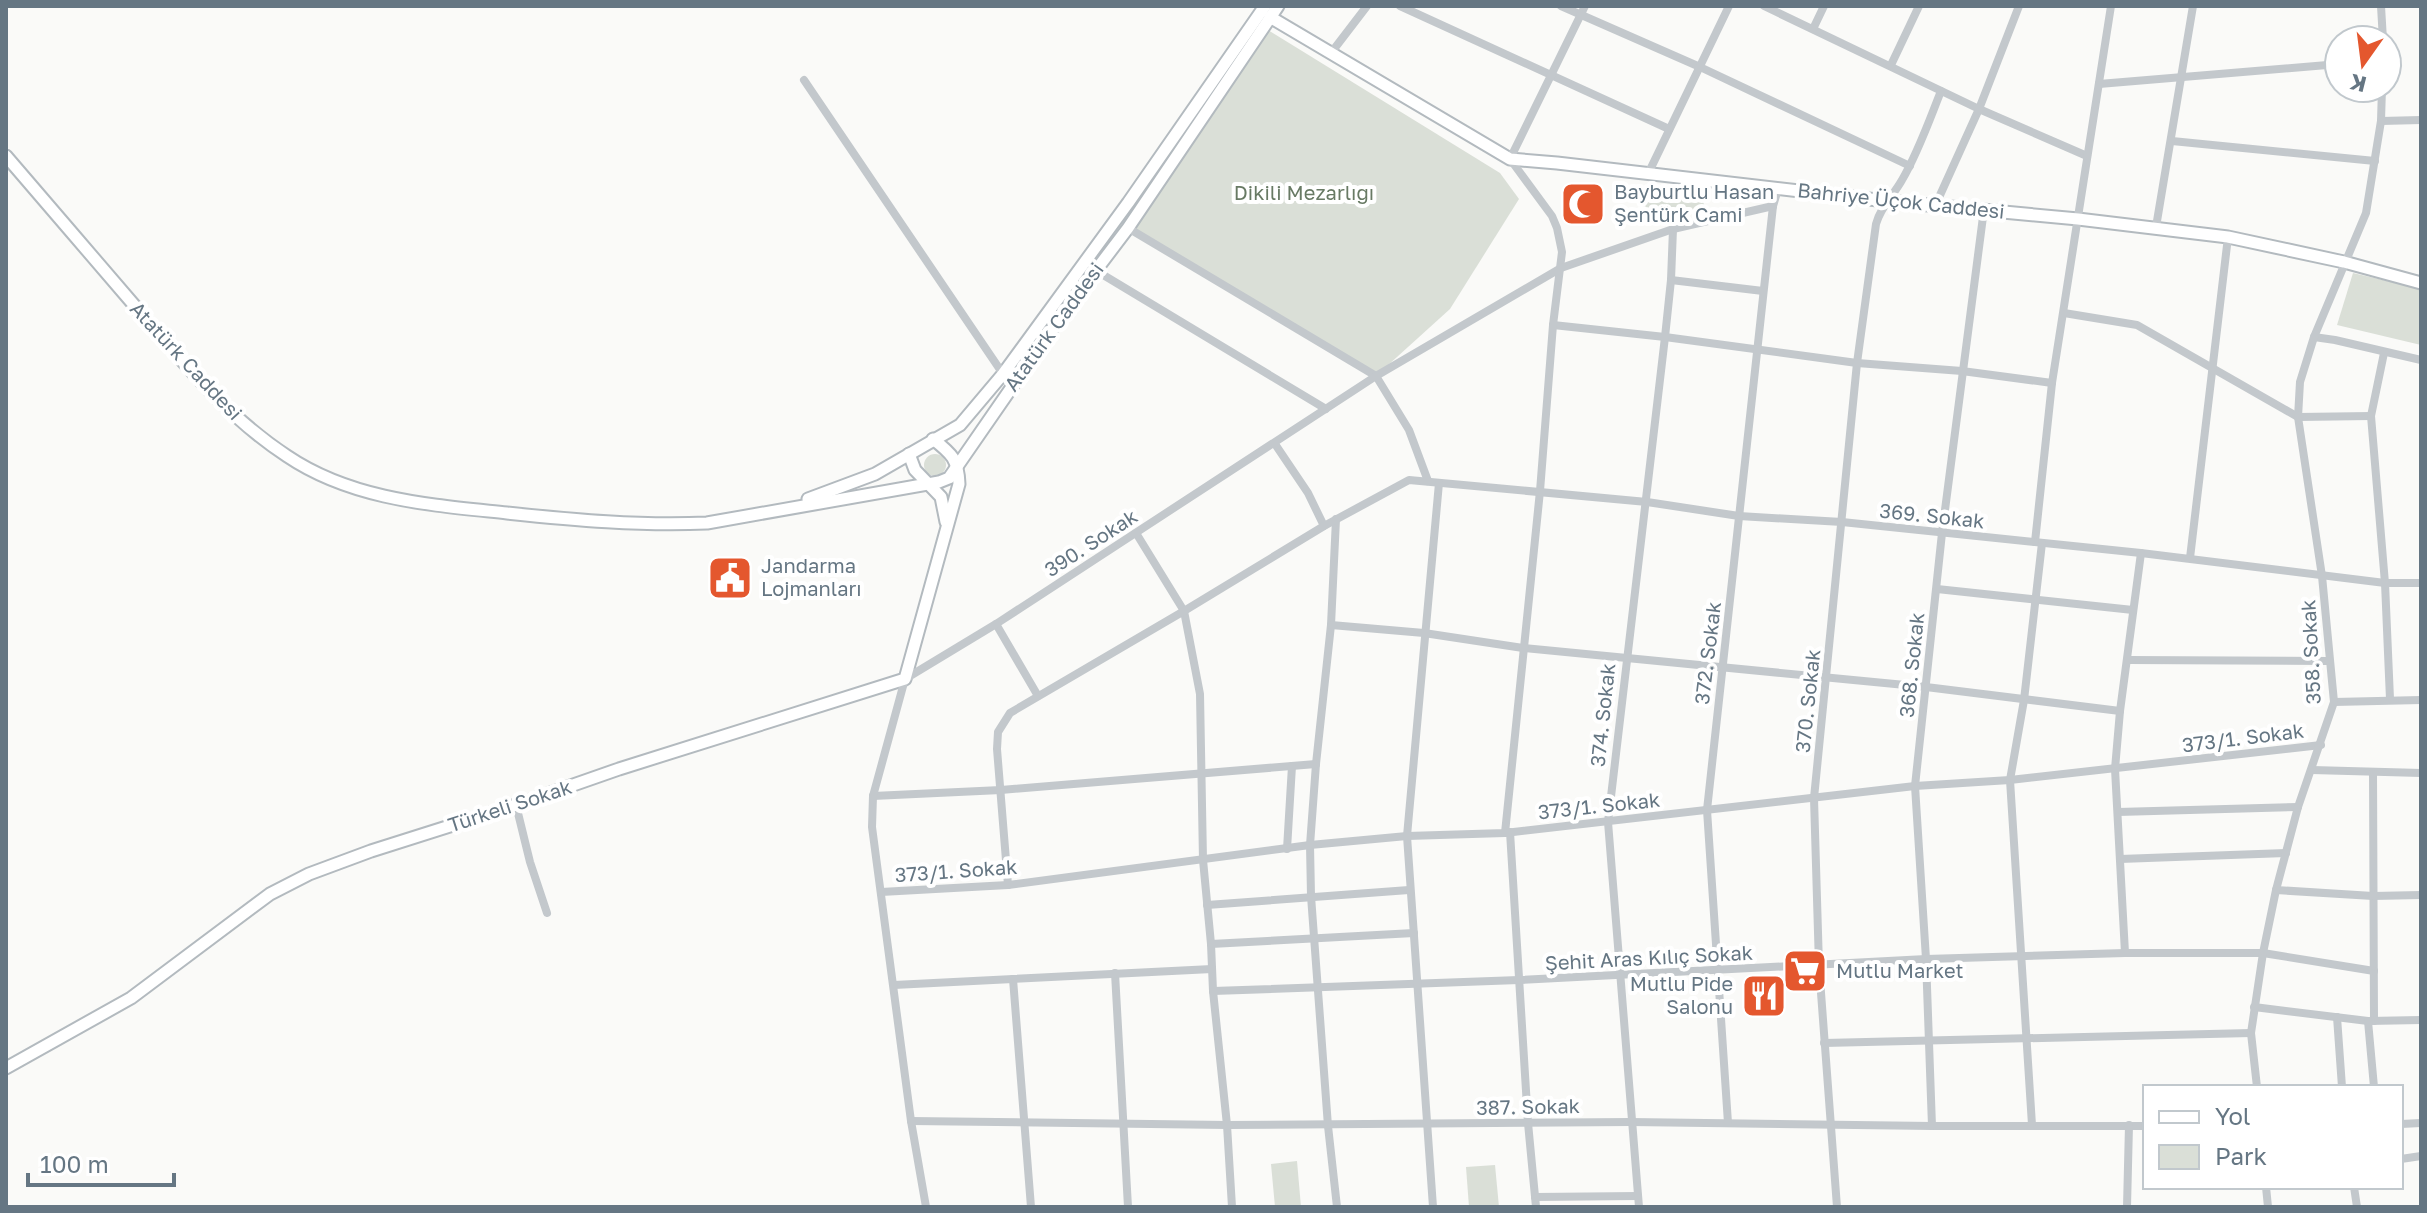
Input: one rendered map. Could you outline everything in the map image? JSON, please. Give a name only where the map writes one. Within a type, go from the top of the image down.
[{"type":"street","name":"Atatürk Caddesi","points":[[745,516],[801,502],[875,474],[960,425],[1003,374],[1128,203],[1263,10],[1278,6]]},
{"type":"street","points":[[1331,53],[1367,6]]},
{"type":"street","points":[[1400,6],[1669,129]]},
{"type":"street","points":[[1561,6],[1700,67],[1910,166]]},
{"type":"street","points":[[1536,1207],[1508,832],[1553,325],[1561,268],[1561,241],[1552,216],[1510,159],[1585,6]]},
{"type":"street","points":[[1648,174],[1729,6]]},
{"type":"street","points":[[1764,6],[1979,109],[2087,156]]},
{"type":"street","points":[[1813,29],[1824,6]]},
{"type":"street","points":[[1891,65],[1919,6]]},
{"type":"street","points":[[1936,204],[1979,109],[2019,6]]},
{"type":"street","points":[[2032,1125],[2010,780],[2024,700],[2035,601],[2052,383],[2111,6]]},
{"type":"street","points":[[2156,227],[2193,6]]},
{"type":"street","name":"Atatürk Caddesi","points":[[6,156],[216,398],[289,458],[349,486],[388,498],[431,505],[547,517],[669,524],[707,523],[949,478],[1128,228],[1263,10]]},
{"type":"street","name":"Bahriye Üçok Caddesi","points":[[1263,10],[1510,159],[1886,201],[2156,227],[2228,237],[2420,279]]},
{"type":"street","points":[[2099,84],[2323,65]]},
{"type":"street","points":[[804,80],[1003,374]]},
{"type":"street","name":"370. Sokak","points":[[1837,1207],[1819,966],[1814,798],[1857,363],[1876,224],[1886,201],[1910,166],[1941,91]]},
{"type":"street","name":"358. Sokak","points":[[2257,1085],[2251,1033],[2263,953],[2298,807],[2334,702],[2322,576],[2298,417],[2300,382],[2314,337],[2366,213],[2382,104]]},
{"type":"street","points":[[2381,121],[2421,120]]},
{"type":"street","points":[[2172,141],[2375,161]]},
{"type":"street","name":"372. Sokak","points":[[1728,1123],[1707,810],[1763,291],[1773,206],[1778,189]]},
{"type":"street","name":"390. Sokak","points":[[905,679],[996,624],[1376,376],[1561,268],[1673,229],[1773,206]]},
{"type":"street","name":"368. Sokak","points":[[1932,1126],[1915,786],[1942,533],[1984,209]]},
{"type":"street","points":[[1008,885],[998,732],[1010,713],[1336,519],[1409,480],[1428,481],[1409,430],[1376,376],[1128,228]]},
{"type":"street","name":"374. Sokak","points":[[1639,1207],[1608,822],[1647,502],[1671,280],[1673,229]]},
{"type":"street","points":[[2190,558],[2228,237]]},
{"type":"street","points":[[1095,270],[1326,409]]},
{"type":"street","points":[[1671,280],[1763,291]]},
{"type":"street","points":[[2064,313],[2137,325],[2298,417],[2371,416]]},
{"type":"street","points":[[1553,325],[1857,363],[1962,371],[2052,383]]},
{"type":"street","points":[[2314,337],[2421,360]]},
{"type":"street","points":[[2384,353],[2371,416],[2385,583],[2390,699]]},
{"type":"street","points":[[926,1207],[911,1121],[872,827],[873,796],[959,484],[958,465],[950,453],[933,439]]},
{"type":"street","points":[[1275,444],[1308,493],[1324,526]]},
{"type":"street","points":[[909,454],[915,470],[941,497],[947,527]]},
{"type":"street","name":"369. Sokak","points":[[1428,481],[1647,502],[1739,516],[1842,522],[2190,558],[2385,583],[2421,583]]},
{"type":"street","points":[[1433,1207],[1407,836],[1439,483]]},
{"type":"street","points":[[1336,519],[1331,625],[1310,845],[1328,1126],[1337,1207]]},
{"type":"street","points":[[1136,533],[1184,611],[1200,694],[1203,860],[1232,1207]]},
{"type":"street","points":[[2125,953],[2115,769],[2141,553]]},
{"type":"street","points":[[1937,589],[2133,610]]},
{"type":"street","points":[[996,624],[1038,696]]},
{"type":"street","points":[[1331,625],[1424,633],[1626,659],[1926,687],[2120,711]]},
{"type":"street","points":[[2128,660],[2329,661]]},
{"type":"street","name":"Türkeli Sokak","points":[[6,1068],[131,998],[270,894],[296,881],[371,851],[905,679]]},
{"type":"street","points":[[2334,702],[2421,700]]},
{"type":"street","name":"373/1. Sokak","points":[[881,892],[1008,885],[1310,845],[1407,836],[1508,832],[1915,786],[2010,780],[2321,745]]},
{"type":"street","points":[[873,796],[1001,790],[1316,764]]},
{"type":"street","points":[[1287,849],[1292,766]]},
{"type":"street","points":[[2312,770],[2421,773]]},
{"type":"street","points":[[2373,772],[2374,971],[2371,1021],[2374,1085]]},
{"type":"street","points":[[516,805],[547,913]]},
{"type":"street","points":[[2118,812],[2298,807]]},
{"type":"street","points":[[2120,859],[2286,853]]},
{"type":"street","points":[[1207,905],[1409,890]]},
{"type":"street","points":[[2276,890],[2373,896],[2421,895]]},
{"type":"street","points":[[1211,944],[1414,933]]},
{"type":"street","name":"Şehit Aras Kılıç Sokak","points":[[1213,991],[2125,953],[2263,953],[2374,971]]},
{"type":"street","points":[[894,985],[1212,969]]},
{"type":"street","points":[[1115,973],[1128,1207]]},
{"type":"street","points":[[1013,979],[1031,1207]]},
{"type":"street","points":[[2254,1007],[2371,1021],[2421,1020]]},
{"type":"street","points":[[2337,1017],[2342,1085]]},
{"type":"street","points":[[1824,1043],[2251,1033]]},
{"type":"street","name":"387. Sokak","points":[[911,1121],[1328,1126],[1631,1122],[2143,1126]]},
{"type":"street","points":[[2127,1207],[2129,1125]]},
{"type":"street","points":[[1535,1197],[1638,1196]]},
{"type":"green space","name":"Dikili Mezarlığı","points":[[1268,30],[1500,173],[1519,199],[1450,309],[1376,376],[1133,231]]},
{"type":"green space","points":[[1644,189],[1699,195],[1705,206],[1647,224]]},
{"type":"green space","points":[[2353,273],[2421,289],[2421,345],[2337,325]]},
{"type":"green space","points":[[931,454],[939,454],[946,465],[939,476],[931,476],[924,469],[924,461]]},
{"type":"green space","points":[[1297,1161],[1301,1207],[1275,1207],[1271,1164]]},
{"type":"green space","points":[[1495,1165],[1499,1207],[1469,1207],[1466,1167]]},
{"type":"place","name":"Bayburtlu Hasan Şentürk Cami","points":[[1583,204]]},
{"type":"place","name":"Jandarma Lojmanları","points":[[730,578]]},
{"type":"place","name":"Mutlu Market","points":[[1805,971]]},
{"type":"place","name":"Mutlu Pide Salonu","points":[[1764,996]]}]
